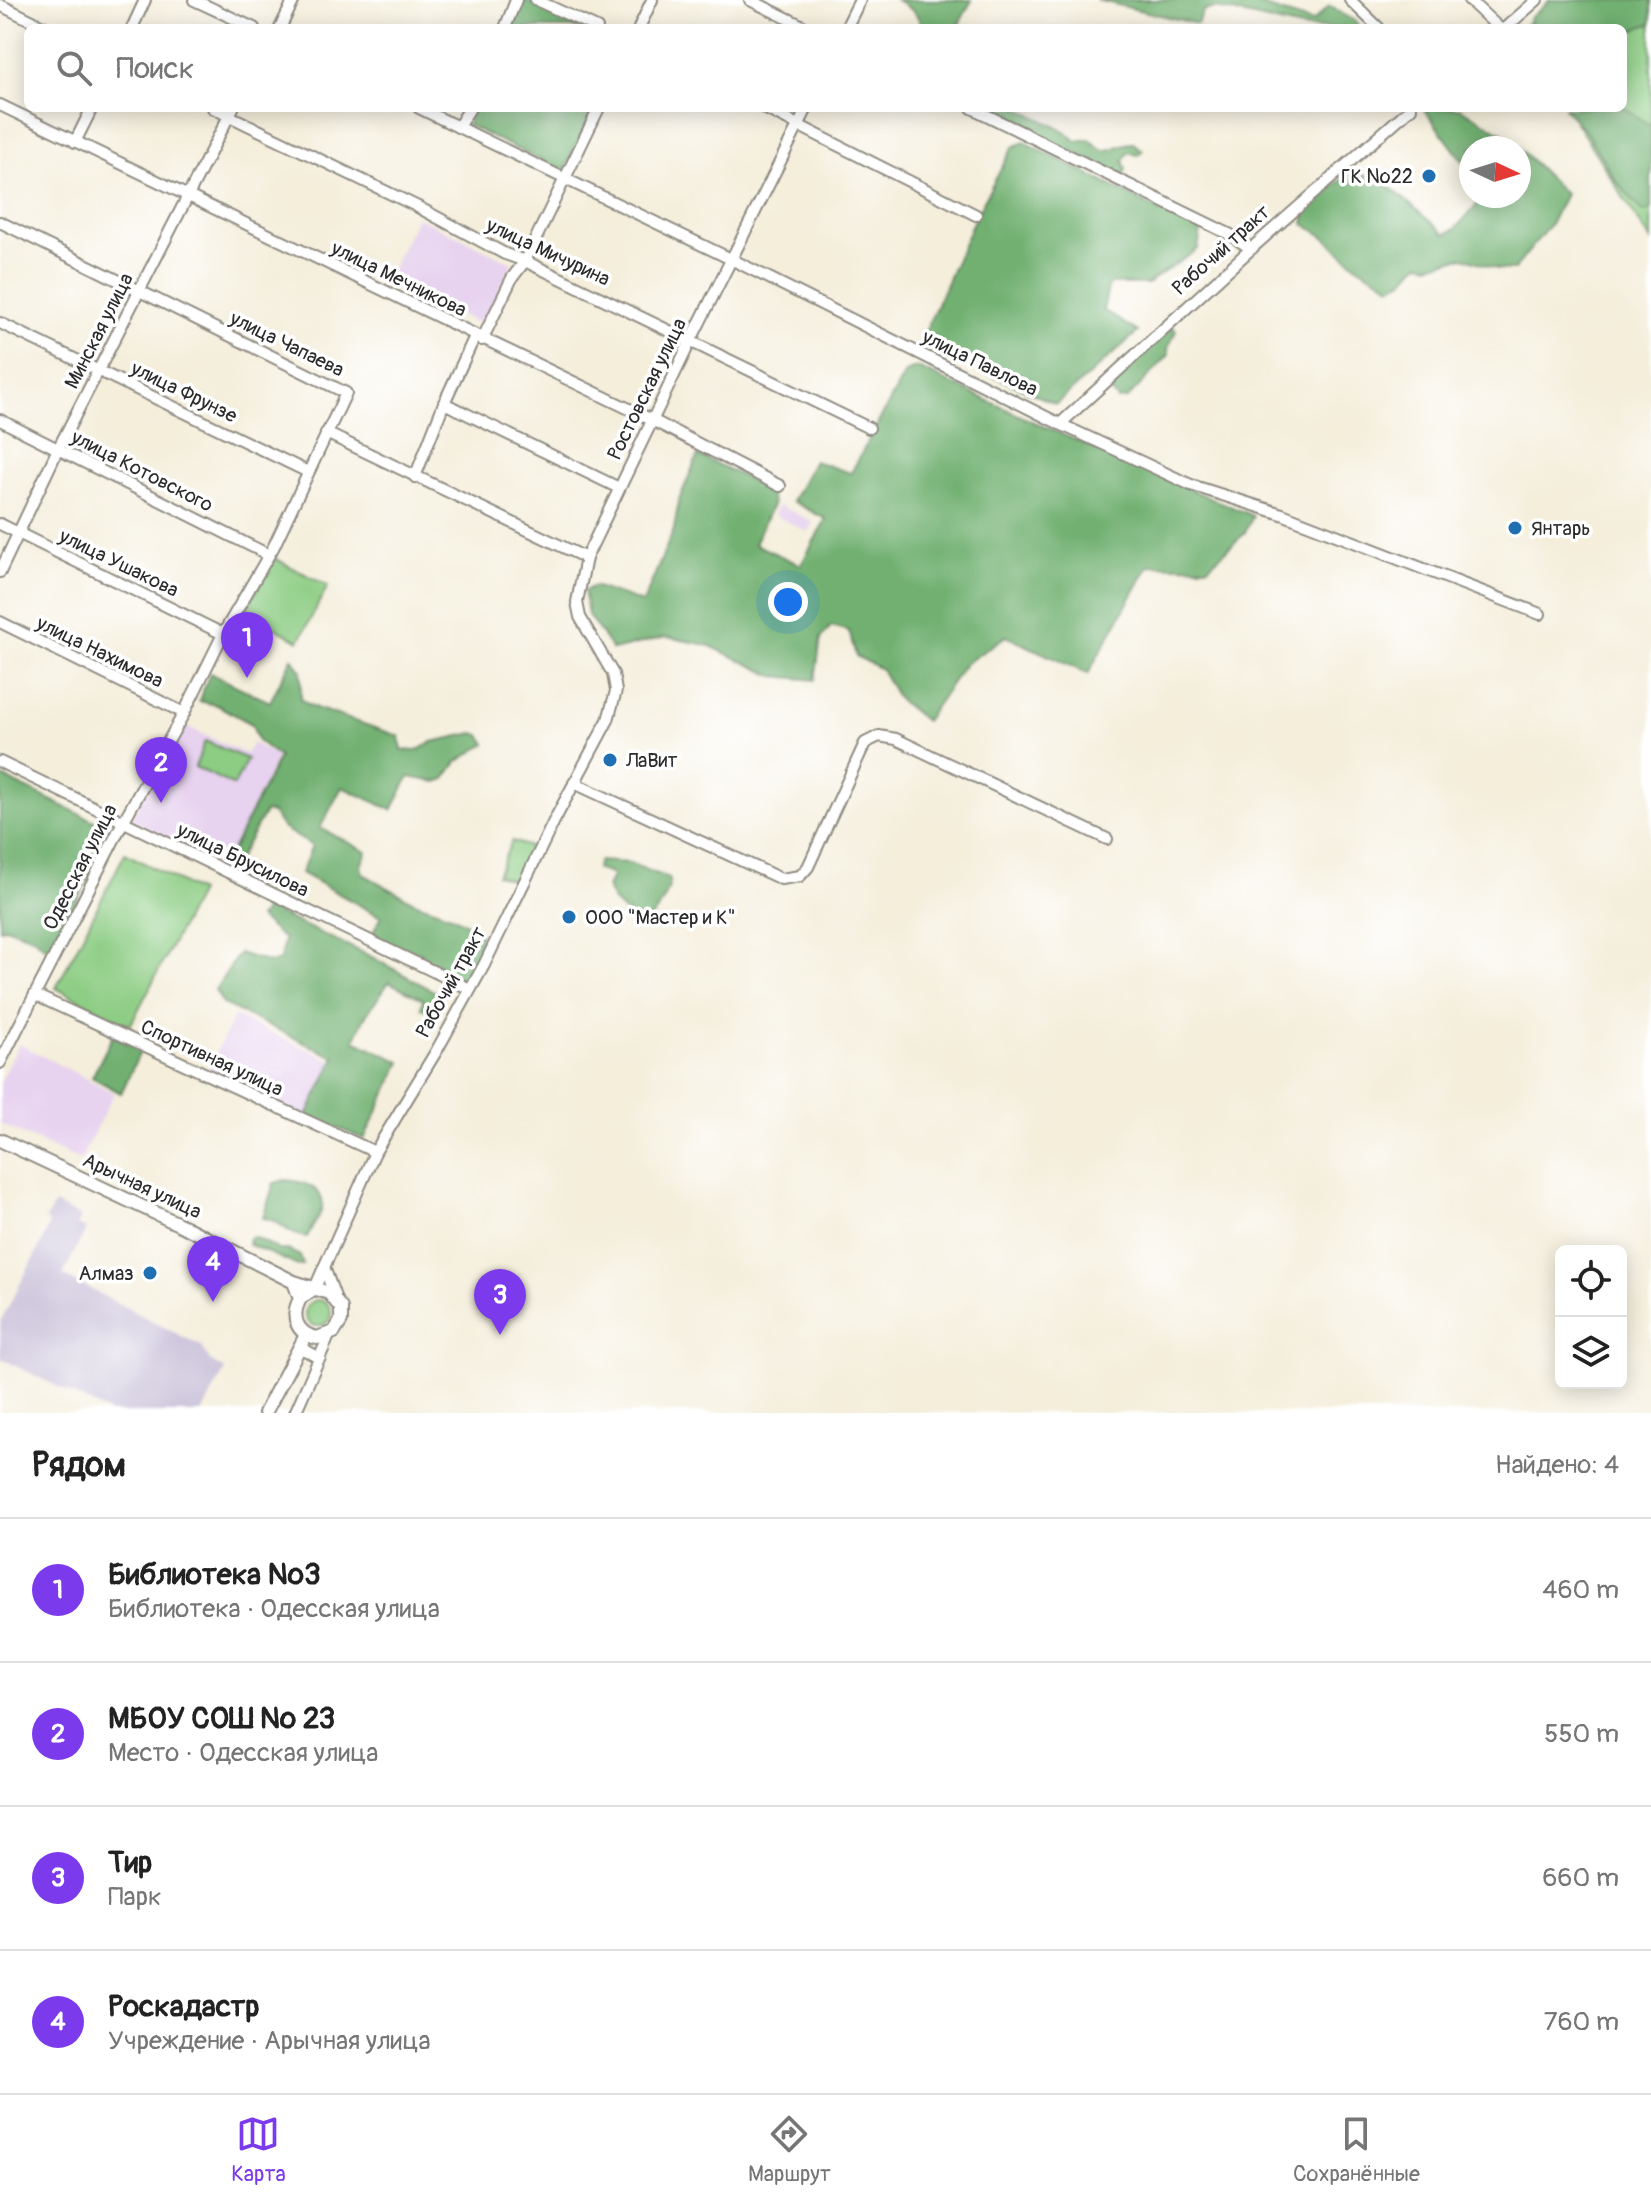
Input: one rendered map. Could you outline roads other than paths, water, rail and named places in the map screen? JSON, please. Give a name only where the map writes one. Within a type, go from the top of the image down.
[{"type":"main road","name":"Арычная улица","points":[[0,1140],[314,1290]]},
{"type":"main road","points":[[294,1282],[300,1299],[296,1305],[295,1319],[308,1336]]},
{"type":"main road","points":[[308,1336],[329,1336],[341,1321],[341,1308],[335,1297],[314,1290]]},
{"type":"main road","points":[[265,1413],[299,1347],[308,1336]]},
{"type":"street","points":[[134,24],[145,0]]},
{"type":"street","points":[[194,0],[245,24]]},
{"type":"street","points":[[282,24],[294,0]]},
{"type":"street","points":[[507,24],[516,0]]},
{"type":"street","points":[[536,0],[588,24]]},
{"type":"street","points":[[641,24],[652,0]]},
{"type":"street","points":[[750,0],[799,24]]},
{"type":"street","points":[[848,24],[860,0]]},
{"type":"street","points":[[1350,0],[1375,24]]},
{"type":"street","points":[[1469,0],[1495,24]]},
{"type":"street","points":[[1510,24],[1537,0]]},
{"type":"street","points":[[0,5],[39,24]]},
{"type":"street","name":"улица Мечникова","points":[[0,105],[652,420],[780,486]]},
{"type":"street","points":[[75,142],[90,112]]},
{"type":"street","name":"Минская улица","points":[[0,572],[58,449],[231,112]]},
{"type":"street","name":"улица Мичурина","points":[[231,112],[505,254],[691,340],[869,428]]},
{"type":"street","name":"улица Павлова","points":[[427,112],[565,177],[1060,424],[1191,485],[1282,514],[1540,614]]},
{"type":"street","points":[[458,127],[467,112]]},
{"type":"street","points":[[415,477],[444,403],[512,278],[525,261],[597,112]]},
{"type":"street","points":[[772,112],[976,215]]},
{"type":"street","name":"Ростовская улица","points":[[616,691],[613,674],[580,617],[578,586],[586,558],[805,112]]},
{"type":"street","points":[[980,112],[1231,235],[1251,249]]},
{"type":"street","name":"Рабочий тракт","points":[[1060,424],[1406,112]]},
{"type":"street","name":"улица Чапаева","points":[[0,222],[346,393],[326,433]]},
{"type":"street","name":"улица Фрунзе","points":[[0,323],[308,472]]},
{"type":"street","points":[[444,403],[619,488]]},
{"type":"street","name":"улица Котовского","points":[[0,420],[267,554]]},
{"type":"street","points":[[326,433],[586,558]]},
{"type":"street","name":"Одесская улица","points":[[0,1063],[123,822],[267,554],[326,433]]},
{"type":"street","name":"улица Ушакова","points":[[0,524],[223,634]]},
{"type":"street","name":"улица Нахимова","points":[[0,622],[184,713]]},
{"type":"street","name":"Рабочий тракт","points":[[314,1290],[375,1152],[510,916],[608,720],[616,691]]},
{"type":"street","points":[[574,783],[781,879],[800,876],[808,867],[865,743],[879,736],[896,739],[1107,839]]},
{"type":"street","name":"улица Брусилова","points":[[0,762],[470,989]]},
{"type":"street","name":"Спортивная улица","points":[[35,995],[375,1152]]},
{"type":"street","points":[[324,1267],[335,1297]]},
{"type":"street","points":[[300,1299],[314,1290]]},
{"type":"street","points":[[308,1336],[320,1358]]},
{"type":"street","points":[[295,1413],[329,1336]]},
{"type":"street","points":[[299,1347],[320,1358]]},
{"type":"place","name":"ГК №22","points":[[1429,176]]},
{"type":"place","name":"Янтарь","points":[[1515,528]]},
{"type":"place","name":"Библиотека №3","points":[[247,678]]},
{"type":"place","name":"ЛаВит","points":[[610,760]]},
{"type":"place","name":"МБОУ СОШ № 23","points":[[161,803]]},
{"type":"place","name":"ООО \"Мастер и К\"","points":[[569,917]]},
{"type":"place","name":"Алмаз","points":[[150,1273]]},
{"type":"place","name":"Роскадастр","points":[[213,1302]]},
{"type":"place","name":"Тир","points":[[500,1335]]}]
